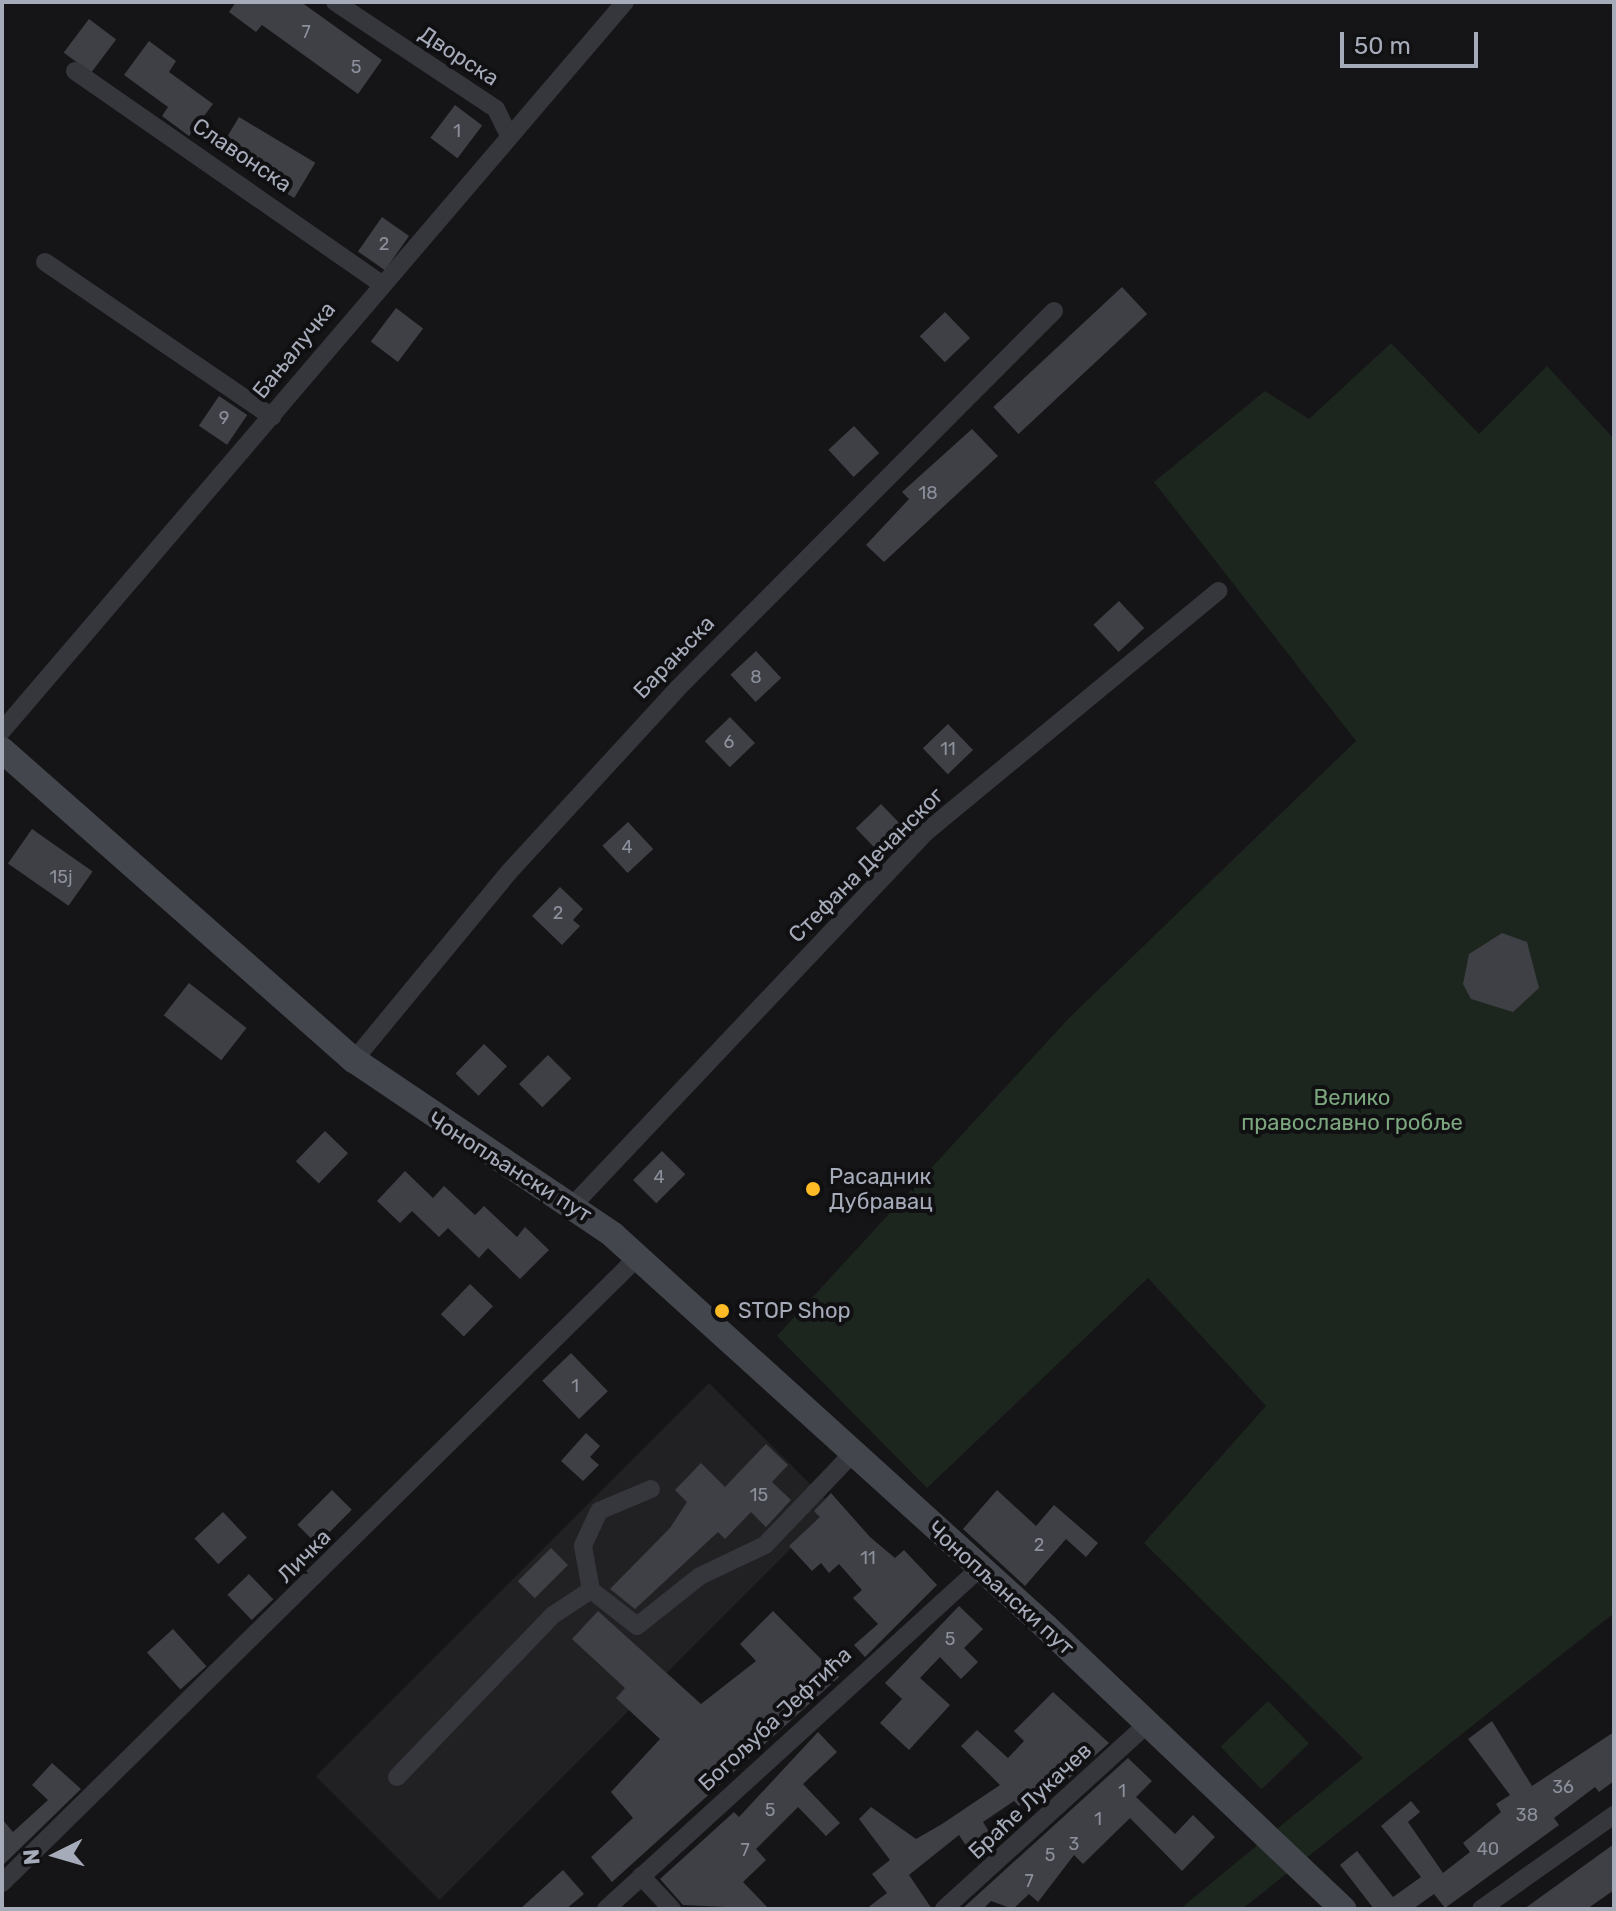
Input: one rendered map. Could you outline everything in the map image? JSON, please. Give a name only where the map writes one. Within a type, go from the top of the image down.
[{"type":"street","name":"Дворска","points":[[335,2],[496,109],[507,132]]},
{"type":"street","name":"Бањалучка","points":[[2,731],[272,417],[379,282],[479,175],[507,132],[556,87],[625,2]]},
{"type":"street","name":"Славонска","points":[[75,71],[379,282]]},
{"type":"street","points":[[45,262],[272,417]]},
{"type":"street","name":"Барањска","points":[[354,1060],[509,872],[677,689],[1054,311]]},
{"type":"street","name":"Стефана Дечанског","points":[[575,1203],[926,832],[1218,591]]},
{"type":"street","name":"Чонопљански пут","points":[[2,750],[354,1060],[459,1137],[575,1203],[980,1568],[1343,1909]]},
{"type":"street","name":"Личка","points":[[2,1883],[637,1258]]},
{"type":"street","points":[[651,1489],[599,1511],[583,1546],[591,1590],[637,1626],[700,1576],[765,1545],[853,1453]]},
{"type":"street","name":"Богољуба Јефтића","points":[[606,1909],[980,1568]]},
{"type":"street","points":[[397,1777],[553,1615],[591,1590]]},
{"type":"street","name":"Браће Лукачев","points":[[944,1909],[1146,1725]]},
{"type":"street","points":[[1481,1909],[1614,1815]]},
{"type":"street","points":[[641,1876],[672,1909]]},
{"type":"shaded area","points":[[709,1383],[833,1507],[440,1900],[316,1776]]},
{"type":"green space","name":"Велико православно гробље","points":[[1391,343],[1479,434],[1547,366],[1614,439],[1614,1613],[1242,1909],[1180,1909],[1363,1758],[1144,1543],[1266,1406],[1148,1278],[927,1488],[777,1336],[1068,1019],[1356,741],[1154,482],[1265,391],[1309,419]]},
{"type":"green space","points":[[1268,1701],[1309,1743],[1262,1789],[1221,1747]]},
{"type":"building","points":[[236,2],[301,2],[382,60],[358,94],[262,25],[256,32],[229,12]]},
{"type":"building","points":[[89,19],[116,39],[91,73],[64,53]]},
{"type":"building","points":[[149,41],[176,61],[169,72],[213,104],[189,136],[162,116],[168,107],[124,75]]},
{"type":"building","points":[[455,105],[482,125],[457,158],[430,138]]},
{"type":"building","points":[[239,117],[315,163],[294,198],[218,152]]},
{"type":"building","points":[[382,217],[409,236],[385,270],[358,251]]},
{"type":"building","points":[[1122,287],[1147,314],[1019,434],[993,407]]},
{"type":"building","points":[[396,308],[423,328],[398,362],[371,342]]},
{"type":"building","points":[[945,312],[970,338],[945,362],[920,336]]},
{"type":"building","points":[[219,396],[247,415],[227,445],[199,426]]},
{"type":"building","points":[[854,426],[879,453],[854,477],[828,450]]},
{"type":"building","points":[[972,429],[998,456],[884,562],[866,545],[909,499],[902,492]]},
{"type":"building","points":[[1119,601],[1144,628],[1119,652],[1093,625]]},
{"type":"building","points":[[756,651],[781,678],[756,702],[730,675]]},
{"type":"building","points":[[730,717],[755,743],[730,767],[705,741]]},
{"type":"building","points":[[948,724],[973,750],[948,774],[923,748]]},
{"type":"building","points":[[881,804],[906,830],[881,854],[856,828]]},
{"type":"building","points":[[628,822],[653,849],[628,873],[602,846]]},
{"type":"building","points":[[32,829],[93,871],[69,906],[8,863]]},
{"type":"building","points":[[560,887],[583,909],[573,920],[580,926],[562,945],[532,916]]},
{"type":"building","points":[[1502,933],[1527,942],[1539,988],[1513,1012],[1471,999],[1463,984],[1469,954]]},
{"type":"building","points":[[189,983],[247,1028],[221,1060],[164,1015]]},
{"type":"building","points":[[484,1044],[507,1066],[479,1096],[456,1073]]},
{"type":"building","points":[[548,1055],[571,1078],[542,1107],[519,1084]]},
{"type":"building","points":[[325,1131],[348,1153],[319,1183],[296,1161]]},
{"type":"building","points":[[662,1151],[685,1174],[656,1203],[633,1180]]},
{"type":"building","points":[[405,1171],[433,1198],[444,1186],[475,1215],[484,1206],[517,1237],[525,1227],[549,1250],[520,1279],[488,1248],[479,1258],[448,1228],[439,1237],[412,1211],[400,1223],[377,1201]]},
{"type":"building","points":[[470,1284],[493,1306],[464,1336],[441,1314]]},
{"type":"building","points":[[571,1353],[608,1391],[579,1419],[542,1381]]},
{"type":"building","points":[[586,1433],[600,1446],[590,1457],[599,1465],[583,1481],[561,1461]]},
{"type":"building","points":[[766,1444],[788,1465],[772,1482],[791,1500],[766,1527],[751,1512],[725,1539],[718,1532],[635,1609],[610,1589],[670,1528],[687,1502],[675,1490],[701,1463],[725,1487]]},
{"type":"building","points":[[332,1490],[352,1510],[317,1544],[297,1525]]},
{"type":"building","points":[[997,1490],[1036,1526],[1054,1505],[1098,1543],[1086,1557],[1066,1539],[1025,1586],[963,1529]]},
{"type":"building","points":[[831,1493],[870,1537],[895,1558],[904,1550],[937,1585],[865,1657],[854,1645],[878,1624],[853,1598],[862,1590],[839,1564],[829,1573],[821,1563],[812,1571],[789,1546],[820,1517],[814,1511]]},
{"type":"building","points":[[223,1512],[247,1538],[218,1564],[194,1539]]},
{"type":"building","points":[[551,1548],[568,1565],[535,1598],[518,1581]]},
{"type":"building","points":[[249,1574],[273,1599],[252,1620],[227,1595]]},
{"type":"building","points":[[959,1606],[983,1629],[964,1648],[978,1662],[961,1679],[940,1657],[920,1678],[950,1705],[909,1750],[880,1723],[902,1699],[885,1683]]},
{"type":"building","points":[[598,1611],[701,1704],[756,1661],[740,1644],[773,1611],[839,1677],[612,1882],[591,1857],[633,1818],[611,1792],[660,1739],[616,1698],[625,1688],[572,1639]]},
{"type":"building","points":[[173,1629],[206,1666],[180,1690],[147,1652]]},
{"type":"building","points":[[1053,1692],[1109,1743],[1055,1791],[1045,1781],[1019,1806],[1014,1801],[983,1822],[997,1844],[977,1862],[959,1835],[909,1875],[932,1909],[866,1909],[887,1893],[872,1874],[890,1860],[859,1819],[871,1807],[916,1839],[942,1824],[1000,1785],[961,1746],[977,1730],[1008,1758],[1024,1741],[1014,1731]]},
{"type":"building","points":[[1492,1721],[1532,1786],[1614,1732],[1614,1781],[1599,1792],[1595,1787],[1554,1818],[1559,1825],[1445,1908],[1434,1894],[1413,1909],[1374,1909],[1340,1865],[1357,1851],[1393,1897],[1421,1877],[1381,1826],[1411,1801],[1420,1812],[1408,1822],[1443,1873],[1470,1852],[1463,1843],[1501,1812],[1496,1804],[1510,1795],[1468,1739]]},
{"type":"building","points":[[818,1732],[837,1752],[803,1784],[840,1823],[826,1836],[798,1807],[756,1849],[766,1860],[743,1882],[769,1909],[683,1905],[660,1879],[734,1812],[739,1817]]},
{"type":"building","points":[[1128,1758],[1152,1781],[1136,1797],[1175,1834],[1193,1815],[1215,1837],[1182,1871],[1130,1818],[1083,1864],[1074,1855],[1038,1902],[1029,1894],[1013,1909],[991,1901],[983,1909],[962,1909]]},
{"type":"building","points":[[52,1763],[81,1789],[2,1866],[2,1819],[13,1832],[48,1800],[32,1785]]},
{"type":"building","points":[[1614,1844],[1614,1890],[1587,1909],[1524,1909]]},
{"type":"building","points":[[563,1870],[584,1894],[566,1909],[520,1909]]},
{"type":"place","name":"Расадник Дубравац","points":[[813,1189]]},
{"type":"place","name":"STOP Shop","points":[[722,1311]]}]
